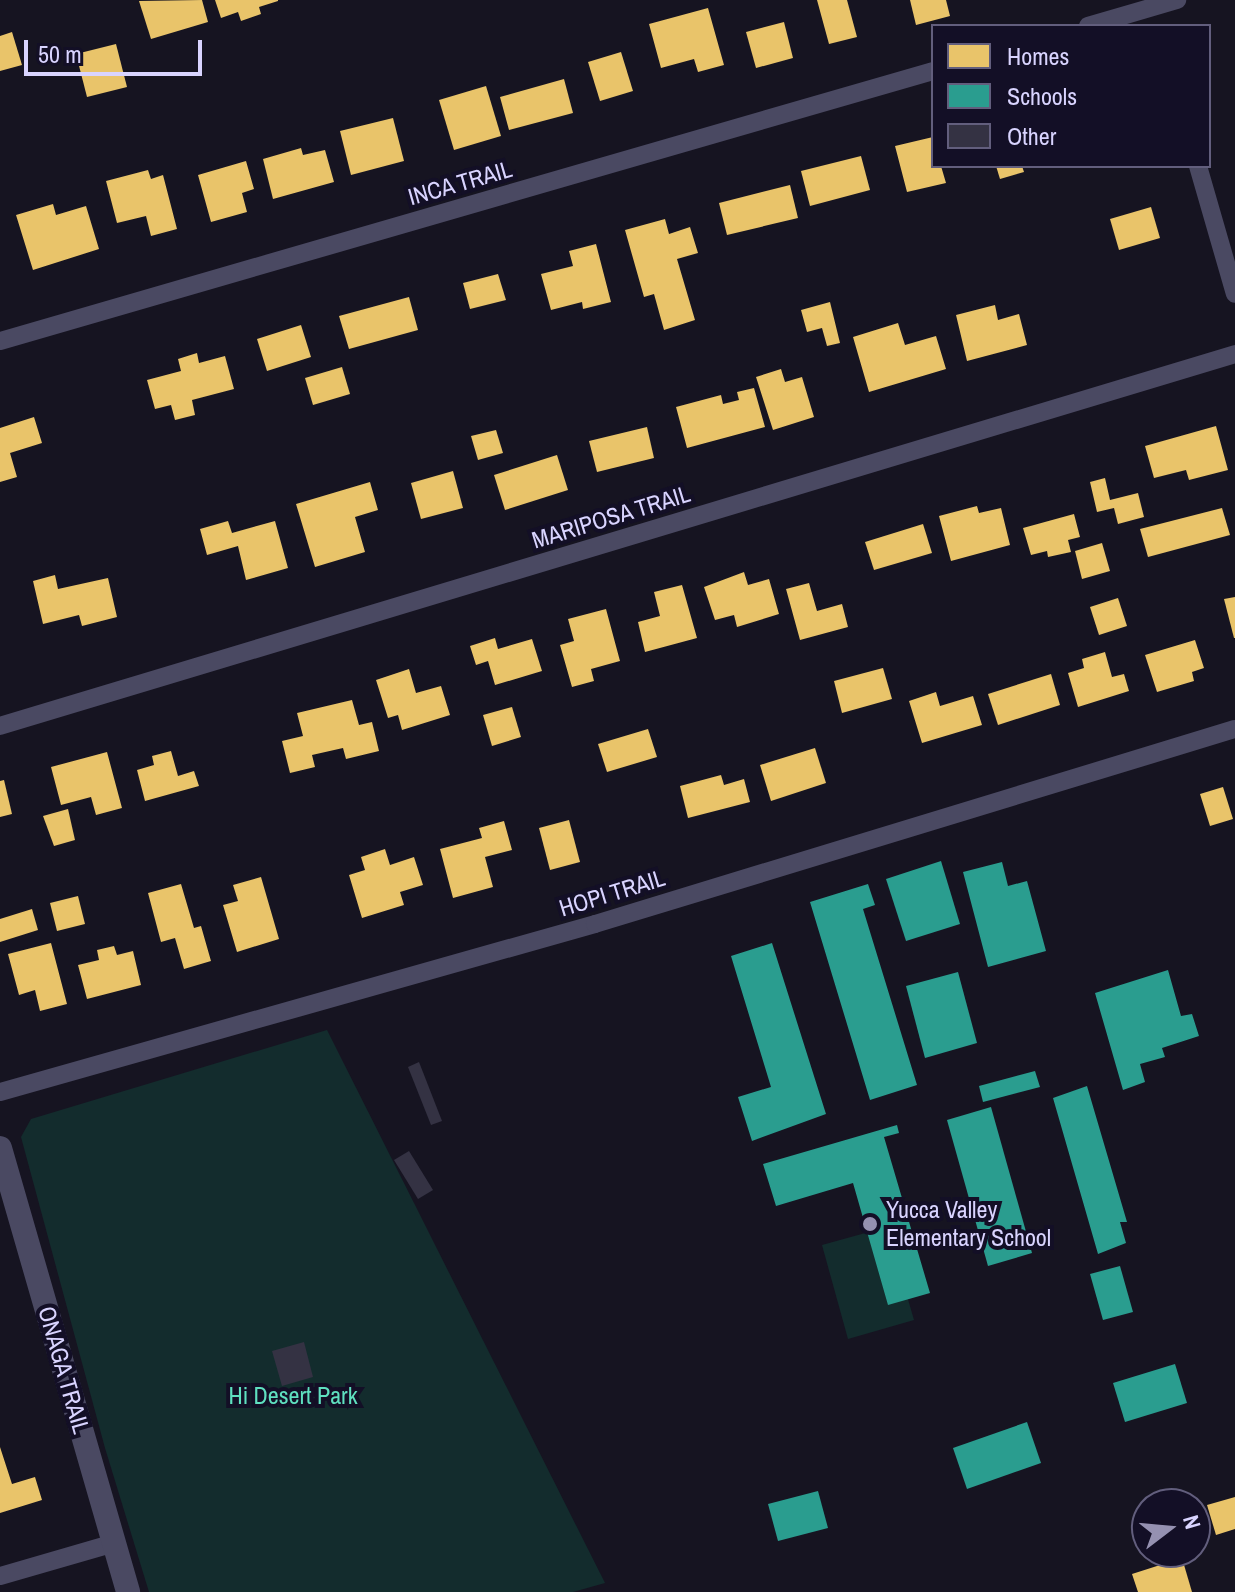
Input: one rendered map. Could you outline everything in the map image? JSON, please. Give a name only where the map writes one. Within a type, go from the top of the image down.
[{"type":"street","points":[[1095,24],[1177,0]]},
{"type":"street","points":[[1152,7],[1156,24]]},
{"type":"street","name":"INCA TRAIL","points":[[0,341],[931,72]]},
{"type":"street","points":[[1199,168],[1235,294]]},
{"type":"street","name":"MARIPOSA TRAIL","points":[[0,726],[1235,354]]},
{"type":"street","name":"HOPI TRAIL","points":[[0,1092],[595,924],[1235,729]]},
{"type":"street","name":"ONAGA TRAIL","points":[[0,1148],[128,1592]]},
{"type":"street","points":[[0,1576],[114,1543]]},
{"type":"green space","name":"Hi Desert Park","points":[[327,1030],[605,1583],[573,1592],[149,1592],[105,1448],[21,1137],[31,1119]]},
{"type":"green space","points":[[887,1227],[914,1320],[848,1339],[822,1245]]},
{"type":"building: Homes","points":[[202,0],[208,22],[151,39],[139,1]]},
{"type":"building: Homes","points":[[215,0],[278,1],[259,7],[261,14],[241,21],[238,12],[221,18]]},
{"type":"building: Homes","points":[[817,0],[847,0],[857,37],[829,44]]},
{"type":"building: Homes","points":[[910,0],[946,0],[950,16],[916,25]]},
{"type":"building: Homes","points":[[708,8],[724,65],[698,72],[694,59],[661,68],[649,24]]},
{"type":"building: Homes","points":[[784,22],[793,58],[756,68],[746,32]]},
{"type":"building: Homes","points":[[12,32],[22,65],[0,71],[0,36]]},
{"type":"building: Homes","points":[[116,44],[127,87],[87,97],[76,54]]},
{"type":"building: Homes","points":[[621,52],[633,91],[600,101],[588,62]]},
{"type":"building: Homes","points":[[564,79],[573,113],[509,130],[500,97]]},
{"type":"building: Homes","points":[[486,86],[501,136],[454,150],[439,100]]},
{"type":"building: Homes","points":[[393,118],[404,161],[351,175],[340,131]]},
{"type":"building: Homes","points":[[931,137],[931,168],[942,168],[946,183],[907,192],[895,146]]},
{"type":"building: Homes","points":[[301,148],[303,155],[325,150],[334,182],[273,199],[263,159]]},
{"type":"building: Homes","points":[[861,156],[870,190],[810,206],[801,171]]},
{"type":"building: Homes","points":[[246,161],[254,189],[242,193],[247,212],[211,222],[198,175]]},
{"type":"building: Homes","points":[[997,168],[1023,168],[1024,172],[1000,179]]},
{"type":"building: Homes","points":[[148,170],[151,179],[163,175],[177,229],[151,236],[146,216],[117,223],[106,181]]},
{"type":"building: Homes","points":[[790,185],[798,218],[727,235],[719,203]]},
{"type":"building: Homes","points":[[53,204],[56,215],[86,206],[99,249],[33,270],[16,215]]},
{"type":"building: Homes","points":[[1151,207],[1160,238],[1119,250],[1110,219]]},
{"type":"building: Homes","points":[[665,219],[669,234],[690,227],[698,253],[677,259],[695,320],[664,330],[654,294],[644,297],[625,230]]},
{"type":"building: Homes","points":[[596,244],[611,302],[583,309],[582,302],[551,310],[541,274],[573,266],[569,251]]},
{"type":"building: Homes","points":[[498,274],[506,300],[470,309],[463,283]]},
{"type":"building: Homes","points":[[409,297],[418,330],[349,349],[339,316]]},
{"type":"building: Homes","points":[[830,302],[840,343],[827,346],[822,328],[807,332],[801,310]]},
{"type":"building: Homes","points":[[995,305],[998,320],[1019,314],[1027,345],[967,361],[956,315]]},
{"type":"building: Homes","points":[[898,323],[905,345],[936,336],[946,369],[869,392],[853,337]]},
{"type":"building: Homes","points":[[301,325],[311,357],[267,371],[257,339]]},
{"type":"building: Homes","points":[[197,353],[199,363],[225,356],[234,389],[192,400],[195,415],[175,420],[171,405],[155,409],[147,380],[181,371],[178,359]]},
{"type":"building: Homes","points":[[342,367],[350,394],[313,405],[305,378]]},
{"type":"building: Homes","points":[[781,369],[785,382],[802,377],[814,417],[773,430],[756,377]]},
{"type":"building: Homes","points":[[754,388],[765,427],[687,448],[676,407],[721,395],[723,404],[739,400],[737,392]]},
{"type":"building: Homes","points":[[34,417],[42,443],[10,453],[17,477],[0,482],[0,428]]},
{"type":"building: Homes","points":[[1216,426],[1228,470],[1189,480],[1186,470],[1154,478],[1145,446]]},
{"type":"building: Homes","points":[[647,427],[654,458],[597,472],[589,441]]},
{"type":"building: Homes","points":[[496,430],[503,453],[478,460],[471,436]]},
{"type":"building: Homes","points":[[557,455],[568,490],[505,510],[494,475]]},
{"type":"building: Homes","points":[[453,471],[463,508],[421,519],[411,483]]},
{"type":"building: Homes","points":[[1105,478],[1110,500],[1138,493],[1144,517],[1118,524],[1114,508],[1097,512],[1090,482]]},
{"type":"building: Homes","points":[[370,482],[378,510],[355,517],[365,552],[315,567],[296,504]]},
{"type":"building: Homes","points":[[977,506],[979,513],[1001,508],[1010,545],[951,561],[939,516]]},
{"type":"building: Homes","points":[[1222,508],[1230,535],[1148,557],[1140,529]]},
{"type":"building: Homes","points":[[1074,514],[1080,537],[1068,540],[1071,552],[1048,557],[1047,551],[1031,555],[1023,528]]},
{"type":"building: Homes","points":[[228,521],[232,533],[275,521],[288,568],[246,580],[238,546],[207,555],[200,529]]},
{"type":"building: Homes","points":[[923,524],[932,553],[874,570],[865,542]]},
{"type":"building: Homes","points":[[1102,543],[1110,571],[1082,579],[1075,551]]},
{"type":"building: Homes","points":[[744,572],[748,585],[769,579],[779,614],[737,627],[734,615],[715,620],[704,587]]},
{"type":"building: Homes","points":[[55,575],[58,589],[108,578],[117,617],[82,626],[79,615],[43,624],[33,581]]},
{"type":"building: Homes","points":[[809,583],[817,611],[842,604],[848,627],[800,640],[786,589]]},
{"type":"building: Homes","points":[[682,585],[697,638],[645,652],[638,622],[660,616],[654,592]]},
{"type":"building: Homes","points":[[1235,597],[1235,638],[1234,638],[1224,599]]},
{"type":"building: Homes","points":[[1118,598],[1127,626],[1099,635],[1090,607]]},
{"type":"building: Homes","points":[[606,609],[620,661],[591,669],[594,681],[572,687],[560,645],[574,641],[568,619]]},
{"type":"building: Homes","points":[[495,638],[498,649],[532,639],[542,671],[495,685],[488,661],[476,665],[470,646]]},
{"type":"building: Homes","points":[[1195,640],[1204,668],[1192,672],[1194,681],[1157,692],[1145,655]]},
{"type":"building: Homes","points":[[1105,652],[1112,677],[1124,674],[1129,691],[1078,707],[1068,673],[1084,668],[1082,659]]},
{"type":"building: Homes","points":[[883,668],[892,699],[842,713],[834,681]]},
{"type":"building: Homes","points":[[409,669],[416,693],[441,686],[450,715],[402,730],[398,715],[388,718],[376,680]]},
{"type":"building: Homes","points":[[1051,674],[1060,705],[998,725],[988,694]]},
{"type":"building: Homes","points":[[936,692],[940,706],[973,696],[982,725],[922,743],[909,701]]},
{"type":"building: Homes","points":[[352,700],[359,725],[372,722],[379,751],[346,759],[343,748],[312,755],[315,767],[290,773],[282,741],[303,736],[297,713]]},
{"type":"building: Homes","points":[[512,707],[521,737],[492,746],[483,715]]},
{"type":"building: Homes","points":[[648,729],[657,757],[607,772],[598,744]]},
{"type":"building: Homes","points":[[815,748],[826,783],[771,801],[760,765]]},
{"type":"building: Homes","points":[[171,751],[178,776],[194,771],[199,786],[145,801],[137,770],[154,765],[152,756]]},
{"type":"building: Homes","points":[[107,752],[122,808],[96,815],[91,797],[61,805],[51,767]]},
{"type":"building: Homes","points":[[721,775],[724,785],[744,779],[750,802],[688,818],[680,786]]},
{"type":"building: Homes","points":[[4,780],[12,814],[0,817],[0,781]]},
{"type":"building: Homes","points":[[1223,787],[1233,819],[1210,826],[1200,794]]},
{"type":"building: Homes","points":[[68,809],[75,840],[54,846],[43,816]]},
{"type":"building: Homes","points":[[569,820],[580,862],[550,870],[539,828]]},
{"type":"building: Homes","points":[[504,821],[512,850],[485,857],[493,887],[453,898],[440,849],[482,838],[479,828]]},
{"type":"building: Homes","points":[[385,849],[390,865],[414,857],[423,885],[400,892],[404,905],[362,918],[349,875],[365,870],[361,857]]},
{"type":"building: Homes","points":[[261,877],[279,939],[237,952],[223,905],[238,901],[233,885]]},
{"type":"building: Homes","points":[[181,884],[194,928],[201,926],[211,961],[184,969],[175,938],[161,942],[148,893]]},
{"type":"building: Homes","points":[[78,896],[85,924],[57,931],[50,903]]},
{"type":"building: Homes","points":[[32,909],[38,930],[0,942],[0,919]]},
{"type":"building: Homes","points":[[51,943],[67,1004],[40,1011],[35,990],[19,995],[8,954]]},
{"type":"building: Homes","points":[[114,946],[117,955],[133,951],[141,985],[87,999],[78,965],[99,960],[97,950]]},
{"type":"building: Homes","points":[[0,1447],[12,1484],[35,1477],[42,1500],[0,1513]]},
{"type":"building: Homes","points":[[1235,1497],[1235,1529],[1216,1535],[1211,1504]]},
{"type":"building: Homes","points":[[1151,1568],[1185,1568],[1192,1592],[1138,1592],[1132,1574]]},
{"type":"building: Schools","points":[[941,861],[960,924],[906,941],[886,879]]},
{"type":"building: Schools","points":[[1002,862],[1008,886],[1027,881],[1046,951],[988,967],[963,872]]},
{"type":"building: Schools","points":[[868,884],[875,905],[863,909],[917,1085],[870,1100],[810,902]]},
{"type":"building: Schools","points":[[772,943],[826,1114],[752,1141],[738,1097],[771,1087],[731,956]]},
{"type":"building: Schools","points":[[1168,970],[1181,1016],[1192,1014],[1199,1036],[1162,1048],[1165,1057],[1140,1064],[1145,1082],[1123,1090],[1095,993]]},
{"type":"building: Schools","points":[[958,972],[977,1043],[925,1058],[906,986]]},
{"type":"building: Schools","points":[[1035,1071],[1040,1087],[983,1102],[979,1086]]},
{"type":"building: Schools","points":[[1087,1086],[1127,1222],[1120,1222],[1126,1243],[1098,1254],[1053,1098]]},
{"type":"building: Schools","points":[[991,1107],[1032,1253],[988,1266],[947,1120]]},
{"type":"building: Schools","points":[[897,1125],[899,1133],[884,1137],[930,1293],[888,1305],[853,1183],[776,1206],[763,1164]]},
{"type":"building: Schools","points":[[1120,1266],[1133,1312],[1103,1320],[1090,1274]]},
{"type":"building: Schools","points":[[1175,1364],[1187,1403],[1125,1422],[1113,1383]]},
{"type":"building: Schools","points":[[1027,1422],[1041,1463],[967,1489],[953,1448]]},
{"type":"building: Schools","points":[[818,1491],[828,1528],[778,1541],[768,1504]]},
{"type":"building: Other","points":[[419,1062],[442,1121],[431,1125],[408,1067]]},
{"type":"building: Other","points":[[409,1151],[433,1190],[418,1199],[394,1160]]},
{"type":"building: Other","points":[[304,1342],[313,1377],[282,1386],[272,1351]]},
{"type":"place","name":"Yucca Valley Elementary School","points":[[870,1224]]}]
